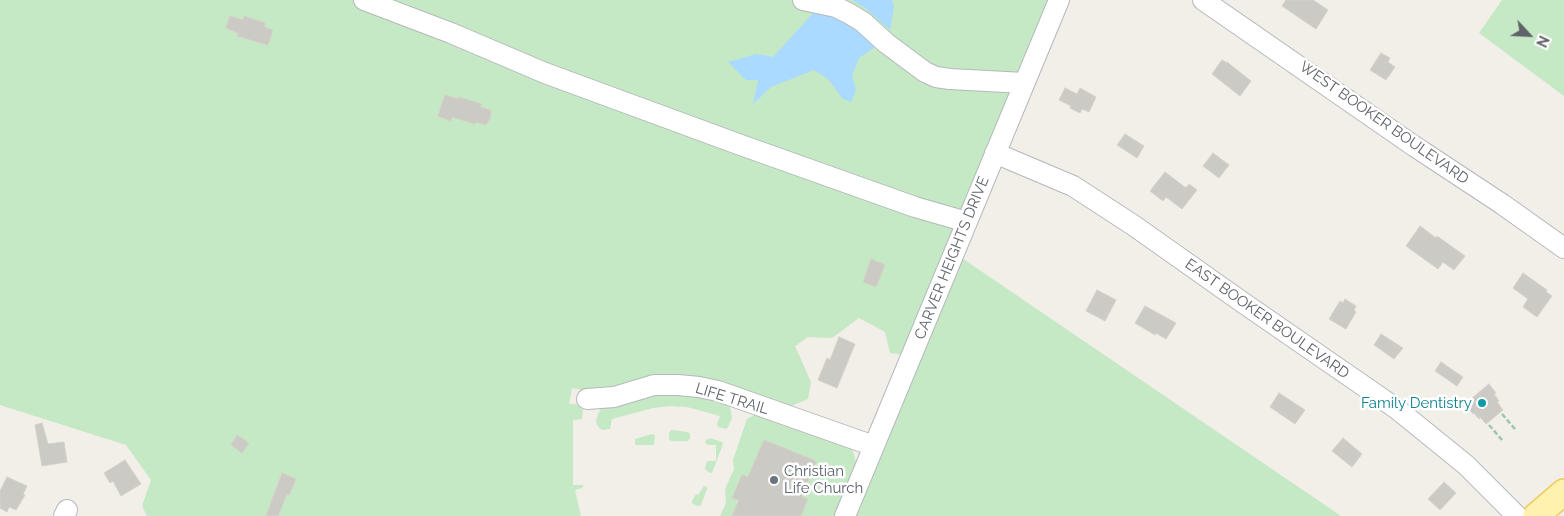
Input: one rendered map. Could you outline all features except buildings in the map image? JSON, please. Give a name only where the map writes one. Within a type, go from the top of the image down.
[{"type":"main road","points":[[1536,516],[1564,492]]},
{"type":"street","points":[[364,0],[450,33],[544,73],[720,138],[915,207],[967,222]]},
{"type":"street","points":[[803,0],[836,6],[850,14],[863,22],[886,43],[925,72],[936,77],[966,81],[1024,83]]},
{"type":"street","name":"CARVER HEIGHTS DRIVE","points":[[845,516],[1059,0]]},
{"type":"street","name":"WEST BOOKER BOULEVARD","points":[[1203,0],[1564,248]]},
{"type":"street","name":"EAST BOOKER BOULEVARD","points":[[996,152],[1073,186],[1133,225],[1398,409],[1466,465],[1517,516]]},
{"type":"street","name":"LIFE TRAIL","points":[[587,400],[614,397],[654,385],[699,387],[874,446]]},
{"type":"path","points":[[1502,414],[1515,429]]},
{"type":"path","points":[[1489,425],[1502,440]]},
{"type":"green space","points":[[0,0],[1053,0],[906,355],[890,353],[885,332],[859,318],[832,338],[808,337],[795,346],[811,382],[808,399],[789,407],[717,383],[588,391],[572,388],[569,404],[576,404],[583,410],[582,419],[573,420],[573,485],[584,485],[582,488],[575,490],[581,516],[147,516],[142,506],[151,480],[126,445],[0,405]]},
{"type":"green space","points":[[1502,0],[1564,0],[1564,96],[1479,33]]},
{"type":"green space","points":[[956,254],[1341,516],[853,516]]},
{"type":"green space","points":[[684,391],[726,403],[730,407],[732,418],[728,427],[726,429],[718,427],[717,424],[720,416],[687,407],[670,406],[653,408],[612,419],[610,429],[603,430],[599,428],[596,422],[601,408],[659,392]]},
{"type":"green space","points":[[756,414],[844,442],[853,451],[856,462],[851,490],[840,516],[720,516],[726,503],[725,489],[734,469],[733,460],[747,419]]},
{"type":"green space","points":[[671,430],[688,432],[690,438],[688,441],[671,441],[669,433]]},
{"type":"green space","points":[[652,434],[655,435],[654,445],[635,445],[635,439]]},
{"type":"green space","points":[[710,438],[723,444],[712,473],[705,469],[707,461],[716,461],[716,445],[708,445],[705,442]]},
{"type":"green space","points":[[704,486],[707,489],[701,505],[697,506],[692,501]]},
{"type":"water","points":[[852,0],[892,0],[894,6],[890,30],[865,8]]},
{"type":"water","points":[[815,11],[843,19],[878,45],[859,58],[852,75],[856,90],[851,102],[843,99],[828,79],[814,70],[771,87],[753,104],[758,80],[746,80],[728,62],[756,54],[773,57]]},
{"type":"place","name":"Family Dentistry","points":[[1482,403]]},
{"type":"place","name":"Christian Life Church","points":[[774,480]]}]
